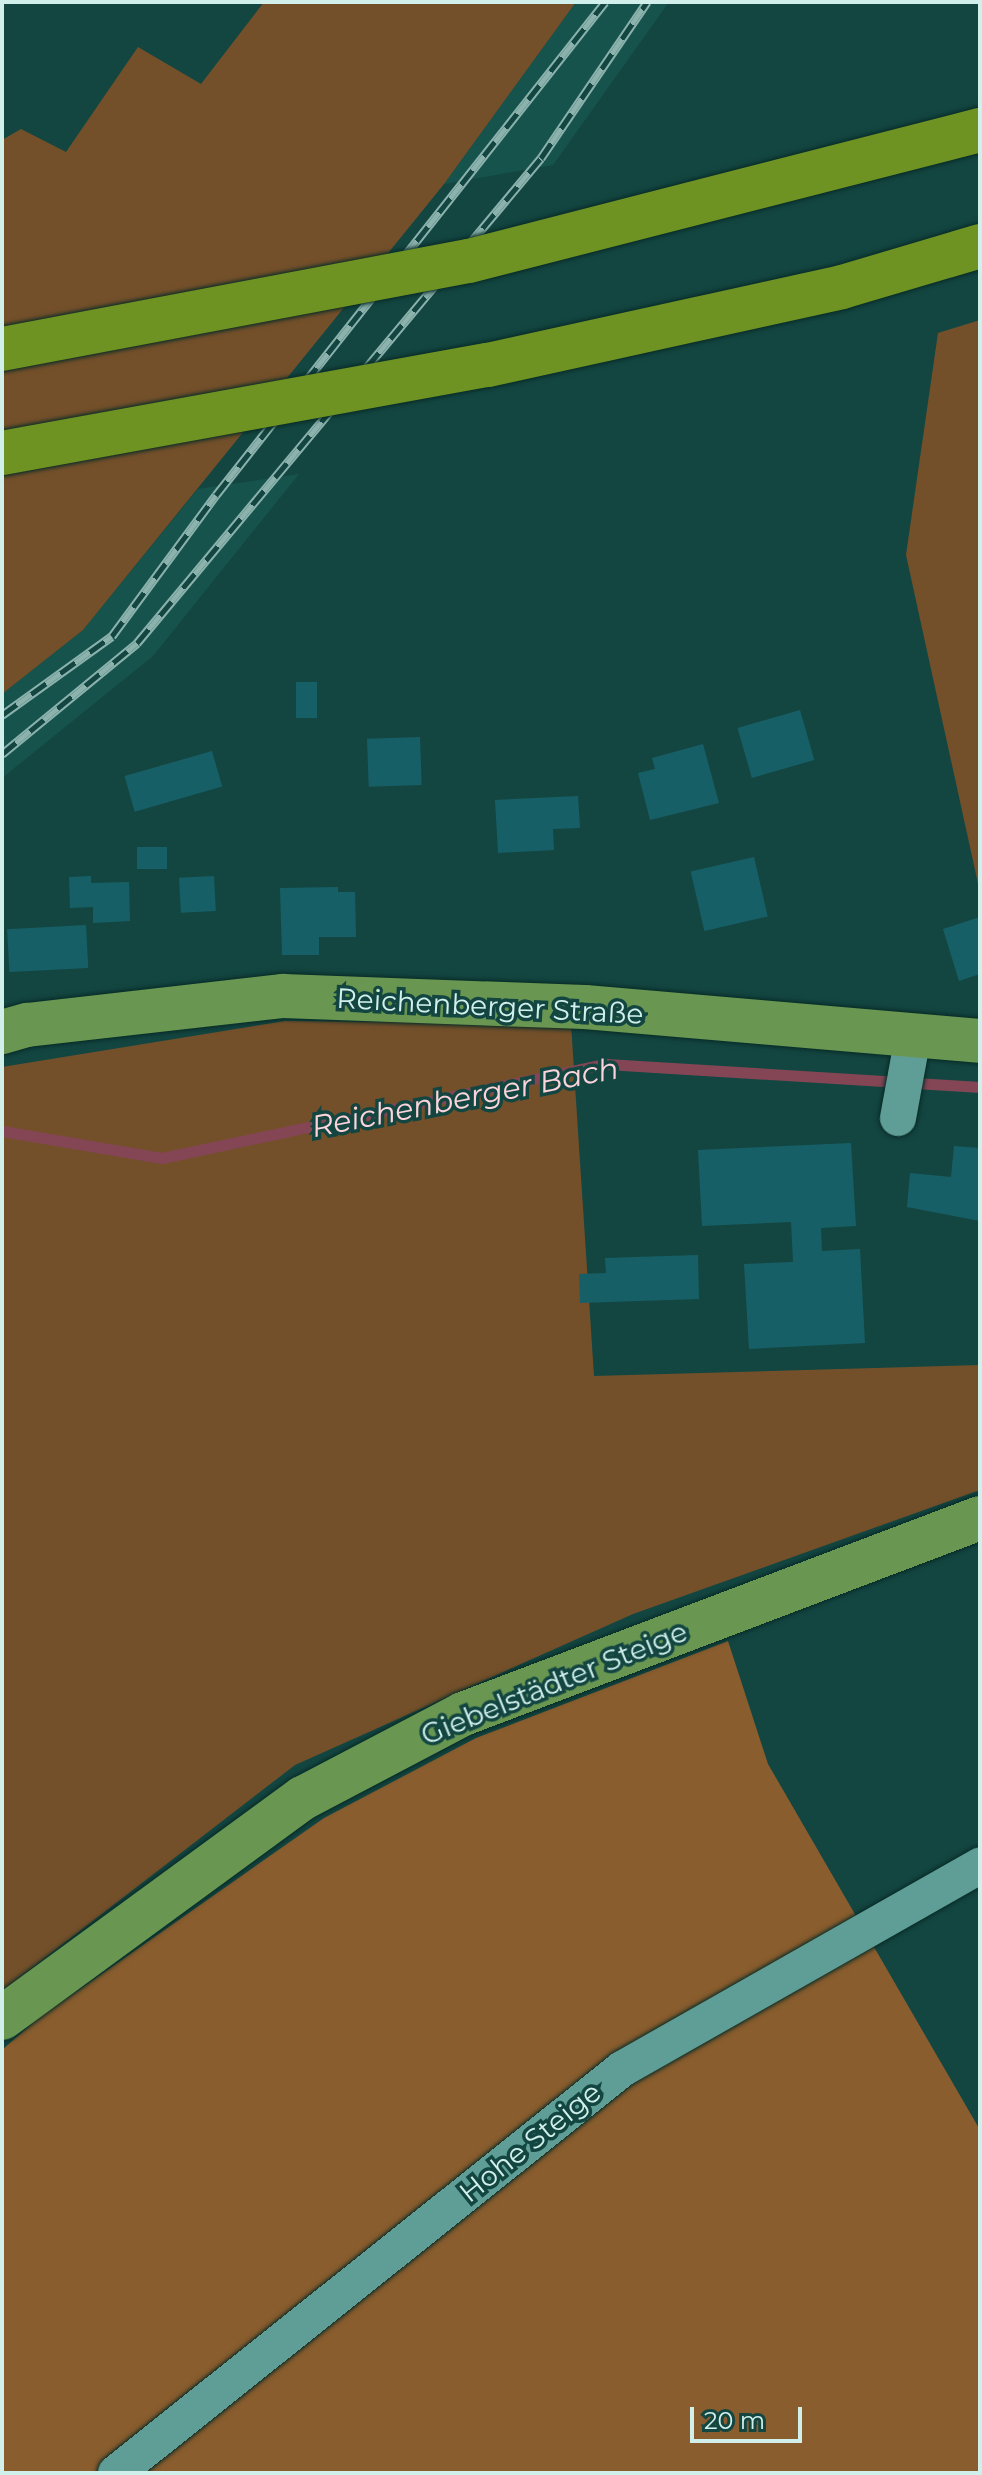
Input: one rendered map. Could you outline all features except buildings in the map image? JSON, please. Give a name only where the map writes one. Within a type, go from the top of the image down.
[{"type":"highway","points":[[2,349],[469,261],[980,130]]},
{"type":"highway","points":[[2,453],[488,365],[842,287],[980,246]]},
{"type":"main road","name":"Reichenberger Straße","points":[[2,1032],[27,1025],[283,996],[585,1007],[911,1047],[980,1041]]},
{"type":"main road","name":"Giebelstädter Steige","points":[[2,2018],[303,1798],[463,1714],[980,1518]]},
{"type":"lane","points":[[899,1113],[911,1047]]},
{"type":"lane","name":"Hohe Steige","points":[[116,2473],[622,2069],[980,1866]]},
{"type":"shaded area","points":[[264,2],[576,2],[444,184],[83,630],[2,694],[2,140],[21,129],[66,152],[138,47],[201,84]]},
{"type":"shaded area","points":[[576,2],[669,2],[553,165],[444,184]]},
{"type":"shaded area","points":[[980,320],[979,888],[906,555],[938,333]]},
{"type":"shaded area","points":[[299,474],[153,656],[2,778],[2,694],[83,630],[198,489]]},
{"type":"shaded area","points":[[285,1021],[571,1024],[594,1376],[980,1365],[980,1490],[633,1614],[295,1765],[2,1991],[2,1067]]},
{"type":"shaded area","points":[[728,1641],[768,1764],[980,2130],[980,2473],[2,2473],[2,2050],[36,2020],[324,1818],[476,1738]]},
{"type":"waterway","name":"Reichenberger Bach","points":[[2,1131],[162,1158],[606,1064],[980,1087]]},
{"type":"railway","points":[[2,715],[112,636],[216,495],[605,2]]},
{"type":"railway","points":[[2,754],[137,643],[541,158],[647,2]]}]
